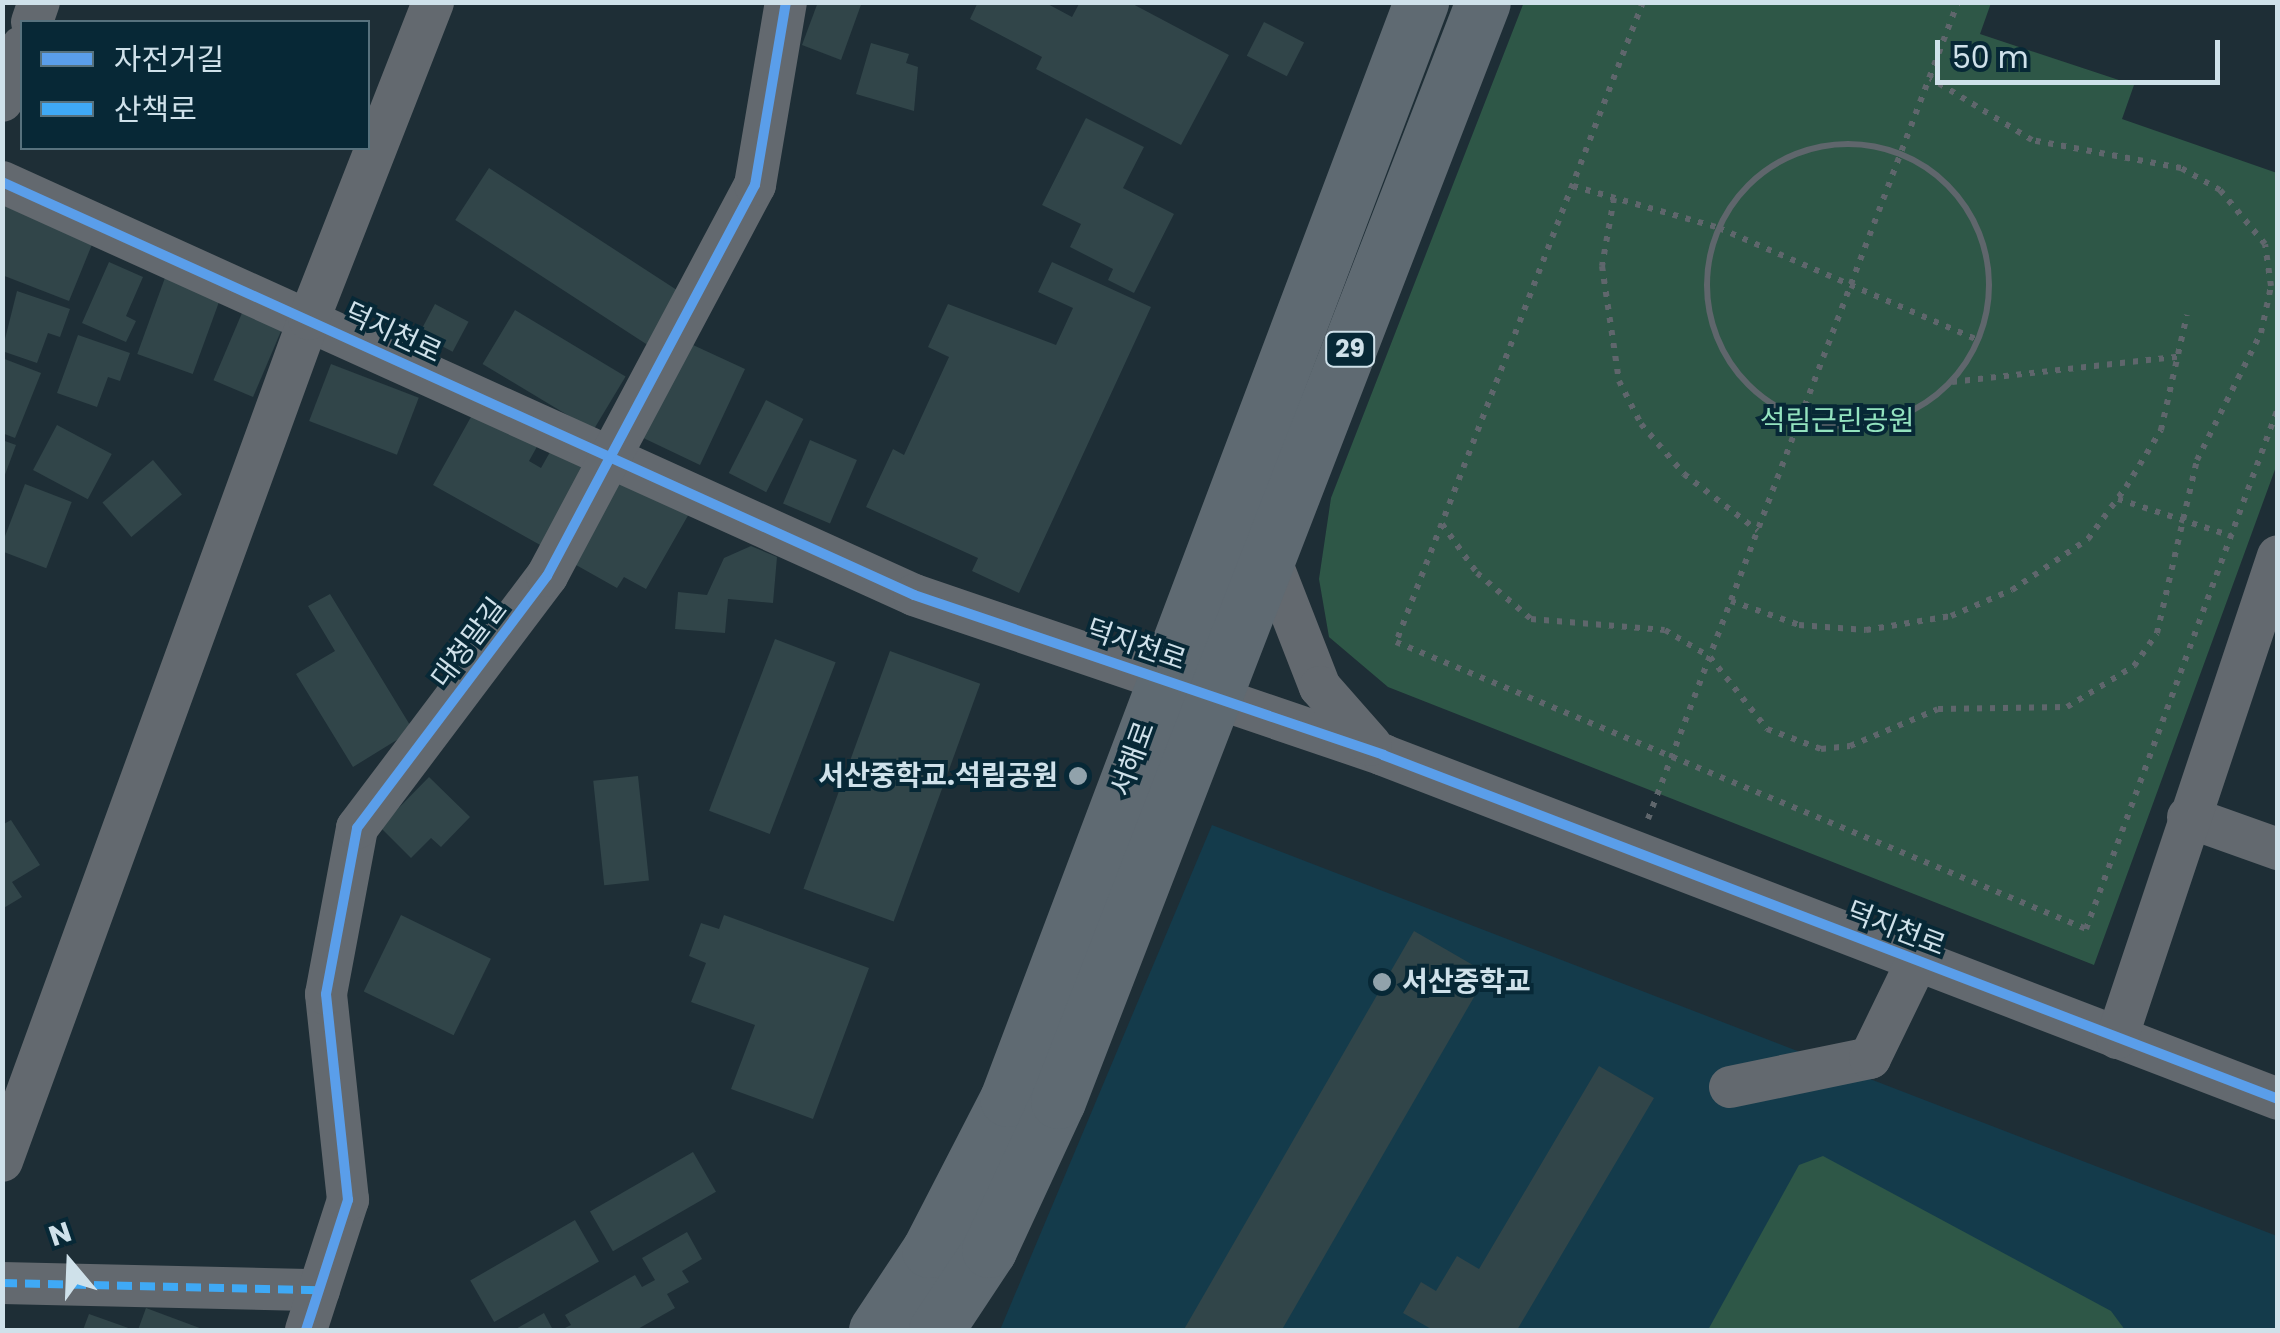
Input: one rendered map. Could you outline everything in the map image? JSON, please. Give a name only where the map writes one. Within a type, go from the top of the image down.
[{"type":"main road","name":"서해로","points":[[876,1330],[954,1206],[1007,1099],[1421,2]]},
{"type":"main road","name":"서해로","points":[[936,1330],[1022,1183],[1218,696],[1484,2]]},
{"type":"street","points":[[2,1161],[308,318],[433,2]]},
{"type":"street","name":"대청말길","points":[[306,1330],[348,1200],[326,994],[357,828],[548,576],[754,185],[786,2]]},
{"type":"street","points":[[2,100],[20,52]]},
{"type":"street","name":"덕지천로","points":[[2,182],[914,595],[1164,677],[1382,756],[2278,1100]]},
{"type":"street","points":[[2118,1038],[2188,816],[2278,556]]},
{"type":"street","points":[[1270,559],[1320,687],[1382,756]]},
{"type":"street","points":[[2188,816],[2278,849]]},
{"type":"street","points":[[1730,1087],[1870,1058],[1917,961]]},
{"type":"street","points":[[2,1284],[319,1290]]},
{"type":"path","points":[[1644,2],[1396,642],[1670,762],[2086,929],[2278,408]]},
{"type":"path","points":[[1636,853],[1958,2]]},
{"type":"path","points":[[1442,523],[1477,573],[1531,619],[1665,630],[1710,657],[1767,729],[1820,749],[1850,746],[1938,710],[2066,707],[2134,666],[2157,633],[2197,460],[2261,333],[2271,286],[2264,244],[2220,190],[2180,168],[2032,140],[1930,78]]},
{"type":"path","points":[[1856,142],[1902,152],[1943,177],[1972,214],[1988,258],[1989,306],[1978,340],[1950,382],[1906,415],[1859,427],[1801,417],[1770,404],[1736,374],[1714,333],[1705,287],[1719,228],[1766,168],[1808,148],[1856,142]]},
{"type":"path","points":[[1573,186],[1719,228],[1978,340]]},
{"type":"path","points":[[1614,198],[1602,266],[1619,381],[1642,424],[1684,474],[1758,531]]},
{"type":"path","points":[[1732,601],[1799,625],[1866,630],[1952,616],[2012,590],[2088,539],[2118,499],[2161,430],[2182,356],[2187,314]]},
{"type":"path","points":[[1950,382],[2182,356]]},
{"type":"path","points":[[2118,499],[2231,536]]},
{"type":"shaded area","name":"서산중학교","points":[[1212,825],[2277,1236],[2277,1330],[1000,1330]]},
{"type":"green space","name":"석림근린공원","points":[[1524,2],[1991,3],[1980,34],[2134,85],[2122,119],[2277,173],[2277,464],[2094,965],[1388,687],[1329,637],[1319,579],[1331,498]]},
{"type":"green space","points":[[1823,1156],[2111,1311],[2125,1330],[1708,1330],[1799,1165]]},
{"type":"building","points":[[818,2],[862,2],[841,60],[802,45]]},
{"type":"building","points":[[978,2],[1044,2],[1072,17],[1080,2],[1129,2],[1229,55],[1181,145],[1036,69],[1042,57],[970,19]]},
{"type":"building","points":[[1264,22],[1304,42],[1287,76],[1247,56]]},
{"type":"building","points":[[871,43],[909,54],[906,63],[918,67],[914,111],[856,94]]},
{"type":"building","points":[[1086,118],[1144,147],[1123,188],[1174,214],[1134,293],[1108,280],[1113,269],[1070,247],[1081,224],[1042,205]]},
{"type":"building","points":[[489,168],[681,293],[647,345],[455,220]]},
{"type":"building","points":[[2,189],[95,237],[69,301],[2,275]]},
{"type":"building","points":[[109,262],[143,277],[126,316],[136,321],[126,342],[82,323]]},
{"type":"building","points":[[1052,262],[1151,307],[1019,593],[972,571],[978,558],[866,507],[893,449],[904,455],[949,357],[928,347],[948,304],[1056,345],[1073,308],[1038,292]]},
{"type":"building","points":[[166,275],[221,295],[193,374],[137,354]]},
{"type":"building","points":[[17,291],[70,309],[60,337],[48,333],[37,363],[2,351]]},
{"type":"building","points":[[435,304],[469,322],[453,352],[419,334]]},
{"type":"building","points":[[515,310],[626,376],[593,430],[483,364]]},
{"type":"building","points":[[242,313],[282,330],[253,397],[213,380]]},
{"type":"building","points":[[78,335],[130,353],[120,381],[108,377],[97,407],[57,393]]},
{"type":"building","points":[[693,345],[745,369],[700,465],[635,434]]},
{"type":"building","points":[[2,358],[41,373],[15,438],[2,433]]},
{"type":"building","points":[[331,364],[419,398],[397,455],[309,421]]},
{"type":"building","points":[[766,400],[803,419],[766,492],[729,473]]},
{"type":"building","points":[[476,408],[539,443],[529,461],[541,468],[554,445],[589,464],[542,546],[433,485]]},
{"type":"building","points":[[57,425],[112,454],[88,499],[33,470]]},
{"type":"building","points":[[2,440],[16,445],[3,480],[2,480]]},
{"type":"building","points":[[810,440],[857,460],[830,523],[783,504]]},
{"type":"building","points":[[153,460],[182,494],[131,537],[102,502]]},
{"type":"building","points":[[619,472],[690,512],[646,589],[624,577],[617,588],[569,561]]},
{"type":"building","points":[[25,484],[72,502],[46,568],[2,551]]},
{"type":"building","points":[[751,546],[777,557],[773,603],[728,599],[725,633],[675,629],[678,592],[707,595],[724,558]]},
{"type":"building","points":[[330,594],[413,730],[353,767],[296,674],[335,651],[308,606]]},
{"type":"building","points":[[775,639],[836,662],[770,834],[709,811]]},
{"type":"building","points":[[890,651],[980,684],[894,922],[803,889]]},
{"type":"building","points":[[638,776],[649,880],[604,885],[593,781]]},
{"type":"building","points":[[429,777],[470,817],[441,847],[431,838],[411,858],[380,827]]},
{"type":"building","points":[[11,820],[40,865],[12,882],[22,897],[2,909],[2,825]]},
{"type":"building","points":[[401,915],[491,959],[454,1035],[364,991]]},
{"type":"building","points":[[724,915],[869,968],[813,1119],[731,1089],[755,1025],[691,1002],[706,963],[689,956],[701,923],[719,929]]},
{"type":"building","name":"서산중학교","points":[[1414,931],[1488,974],[1282,1330],[1184,1330]]},
{"type":"building","points":[[1599,1066],[1654,1098],[1517,1330],[1433,1330],[1403,1313],[1421,1282],[1436,1291],[1457,1256],[1479,1269]]},
{"type":"building","points":[[693,1152],[716,1192],[613,1251],[590,1212]]},
{"type":"building","points":[[575,1220],[599,1262],[494,1322],[470,1280]]},
{"type":"building","points":[[687,1232],[702,1259],[682,1271],[689,1282],[667,1294],[675,1308],[636,1330],[561,1330],[571,1325],[565,1315],[635,1275],[642,1287],[655,1280],[642,1258]]},
{"type":"building","points":[[146,1308],[205,1330],[138,1330]]},
{"type":"building","points":[[544,1313],[553,1330],[514,1330]]},
{"type":"building","points":[[89,1314],[134,1330],[83,1330]]},
{"type":"marked path","points":[[2,1283],[319,1290]]},
{"type":"cycle path","points":[[306,1330],[348,1200],[326,994],[357,828],[547,576],[755,185],[786,2]]},
{"type":"cycle path","points":[[2,182],[914,595],[1383,755],[2278,1099]]},
{"type":"place","name":"서산중학교.석림공원","points":[[1078,776]]},
{"type":"place","name":"서산중학교","points":[[1382,982]]}]
